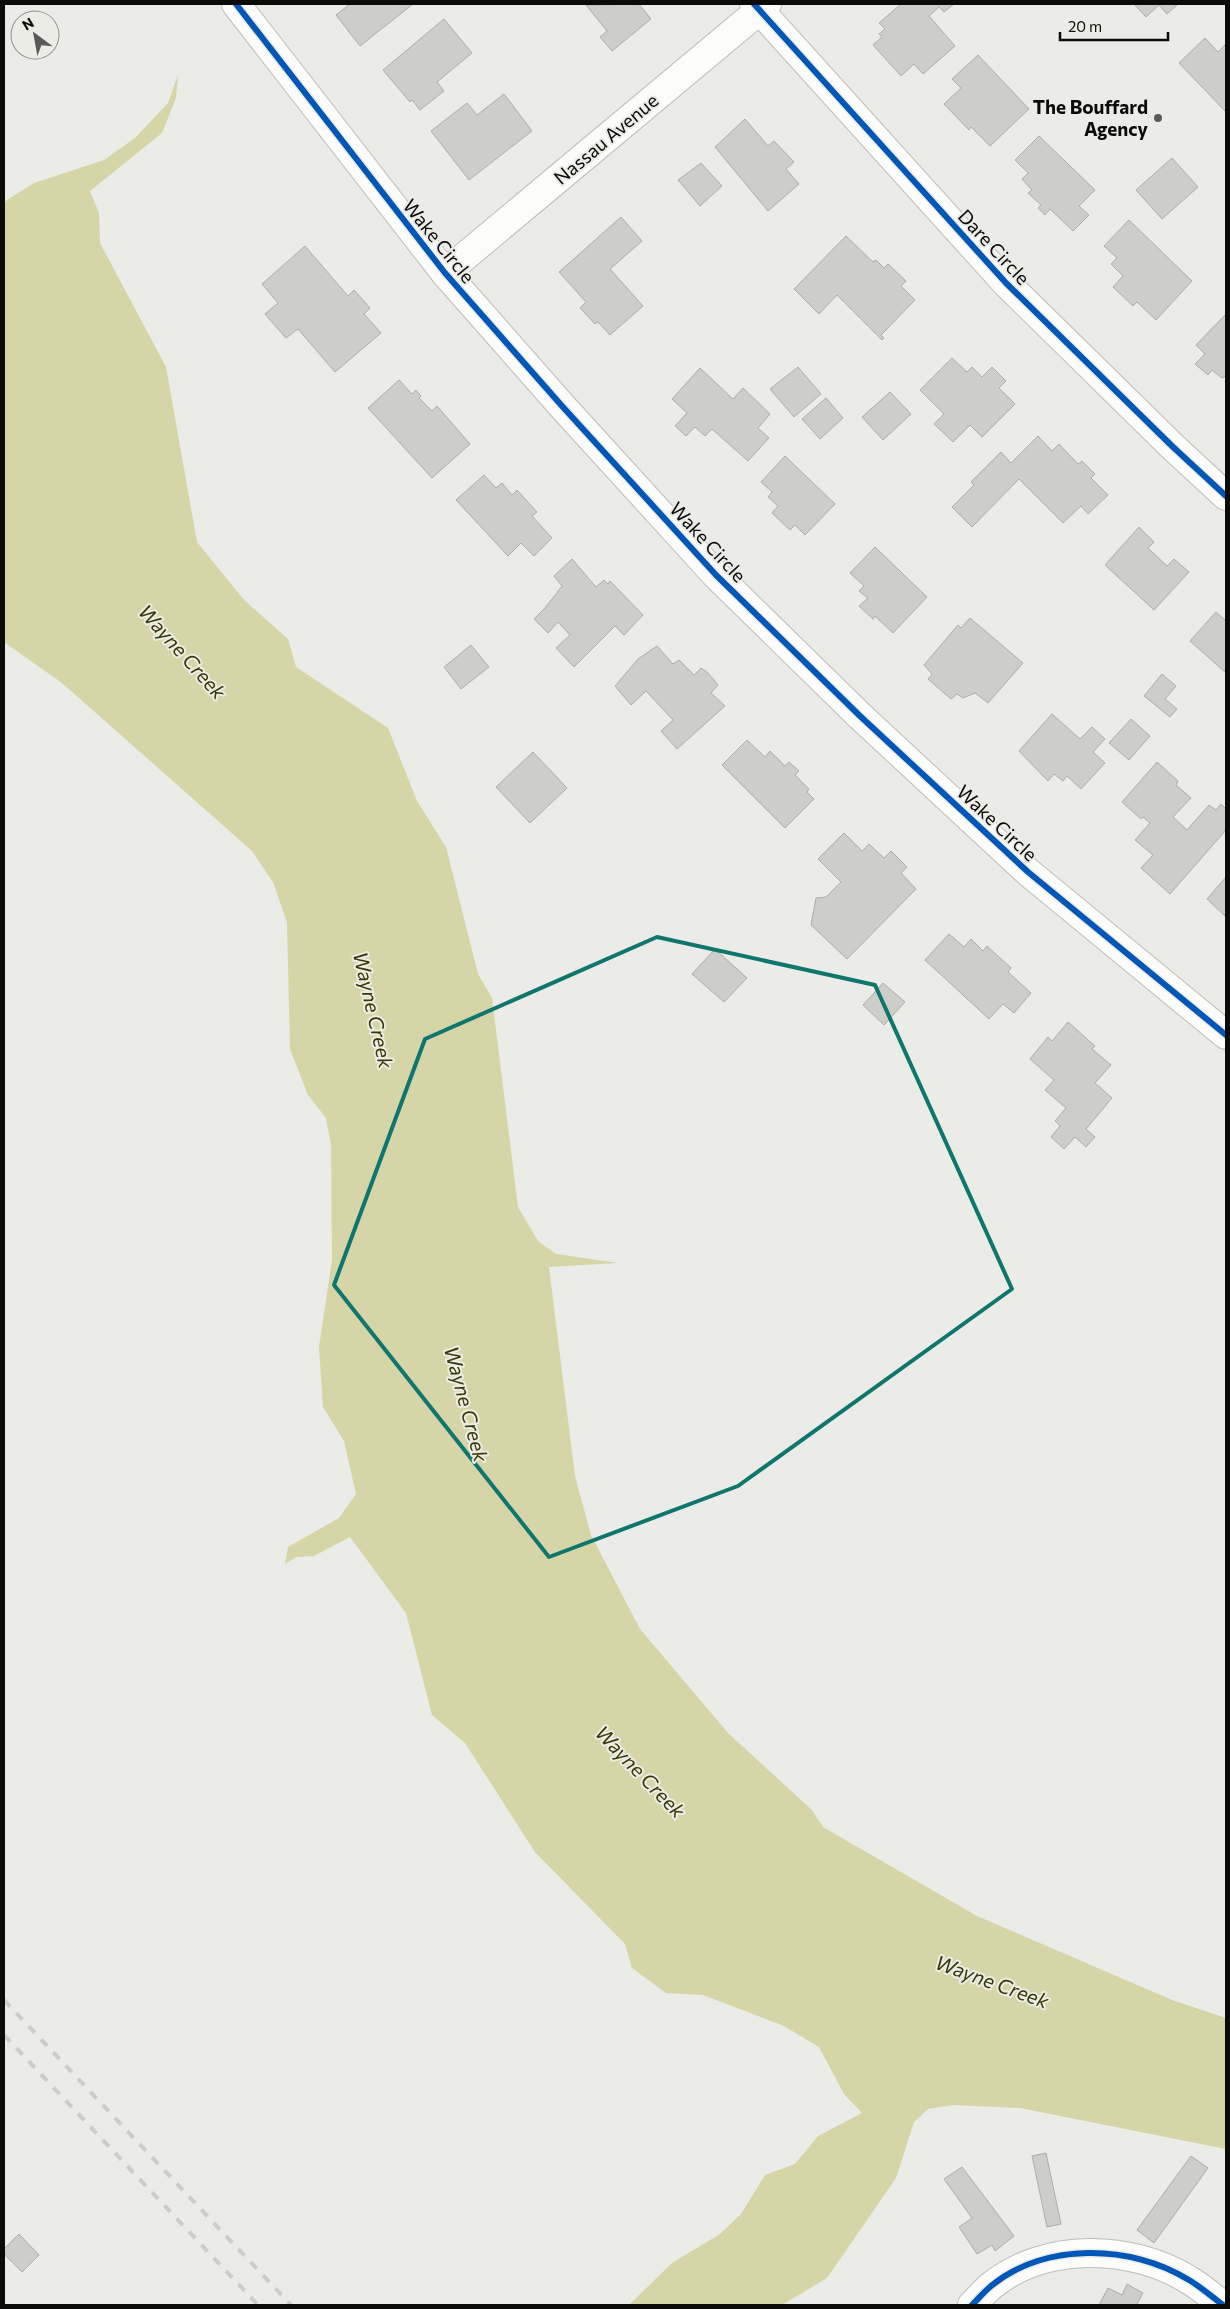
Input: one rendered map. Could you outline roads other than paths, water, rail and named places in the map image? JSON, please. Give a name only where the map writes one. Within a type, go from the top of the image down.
[{"type":"street","name":"Wake Circle","points":[[236,4],[445,274],[716,575],[853,710],[1028,872],[1226,1035]]},
{"type":"street","name":"Nassau Avenue","points":[[445,274],[760,6]]},
{"type":"street","name":"Dare Circle","points":[[760,6],[1006,283],[1173,447],[1226,496]]},
{"type":"street","points":[[972,2305],[991,2286],[1014,2272],[1048,2258],[1085,2253],[1123,2256],[1154,2263],[1189,2280],[1223,2305]]},
{"type":"water","name":"Wayne Creek","points":[[178,75],[176,98],[162,133],[90,191],[99,213],[100,243],[166,367],[197,542],[244,600],[288,639],[296,667],[388,728],[417,801],[446,847],[478,974],[492,998],[518,1207],[538,1241],[556,1254],[618,1263],[549,1267],[575,1476],[591,1535],[640,1629],[729,1734],[812,1810],[823,1827],[977,1916],[1172,2000],[1226,2018],[1226,2149],[1020,2108],[953,2105],[928,2109],[914,2122],[896,2178],[827,2278],[782,2305],[629,2305],[672,2263],[720,2234],[741,2214],[765,2175],[795,2164],[818,2136],[862,2113],[844,2094],[819,2047],[784,2026],[703,1995],[666,1993],[632,1968],[625,1944],[535,1852],[465,1743],[432,1715],[406,1613],[350,1537],[314,1556],[296,1557],[285,1564],[288,1547],[339,1518],[356,1494],[344,1441],[323,1407],[319,1347],[332,1260],[331,1145],[326,1118],[308,1095],[290,1049],[287,922],[273,882],[252,851],[62,683],[4,642],[4,202],[34,183],[104,160],[135,138],[168,103]]},
{"type":"railway","points":[[4,2000],[291,2305]]},
{"type":"railway","points":[[4,2035],[258,2305]]},
{"type":"place","name":"The Bouffard Agency","points":[[1158,118]]}]
